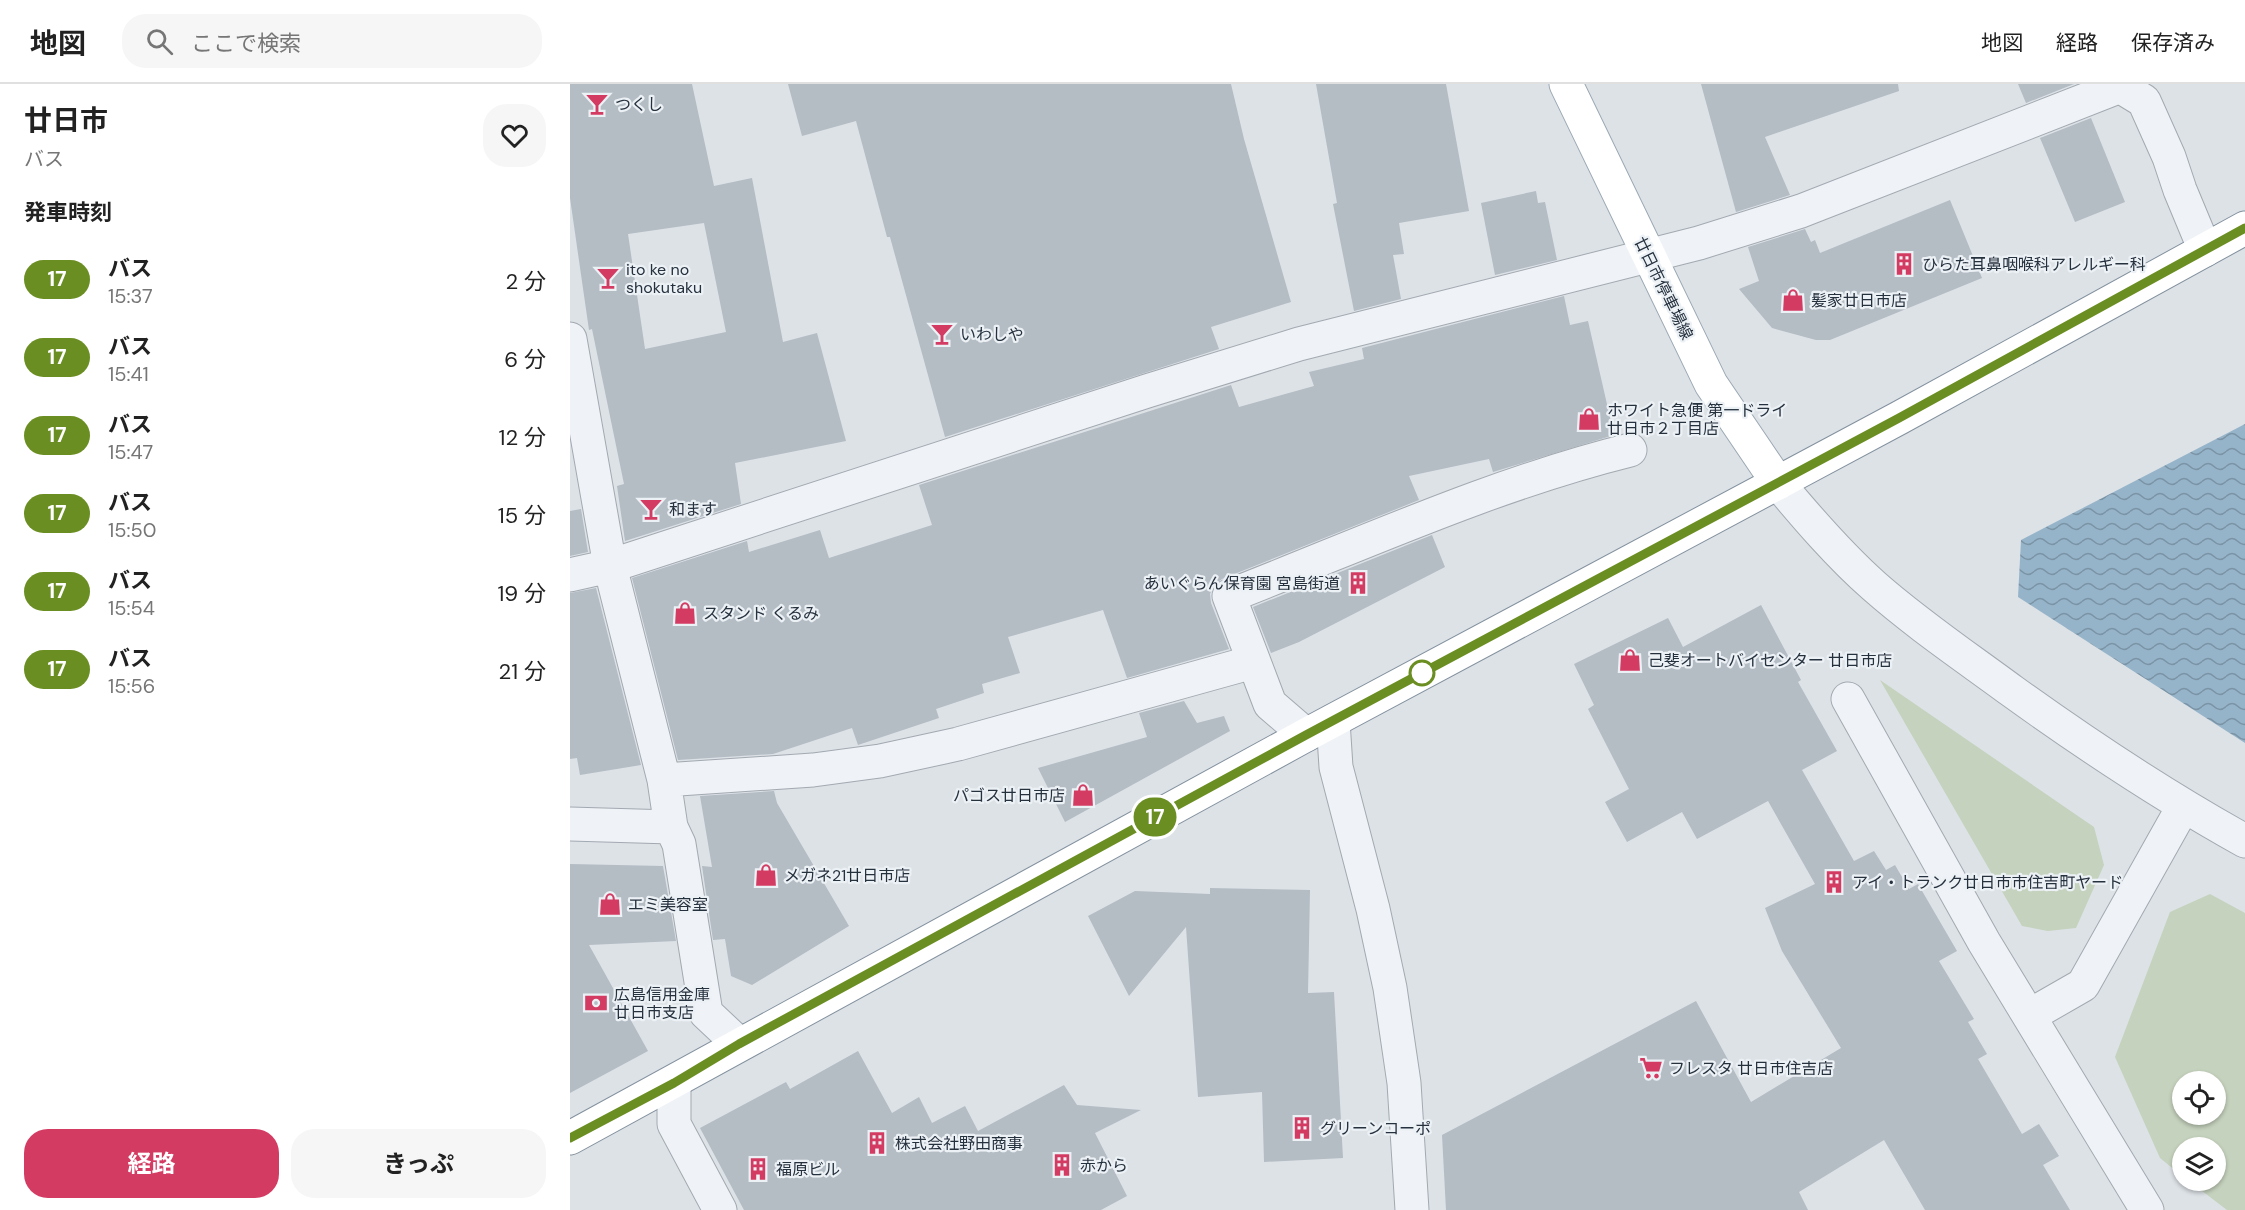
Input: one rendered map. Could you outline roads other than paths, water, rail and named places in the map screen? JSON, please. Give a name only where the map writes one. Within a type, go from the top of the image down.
[{"type":"main road","name":"廿日市停車場線","points":[[1566,84],[1711,384],[1778,483]]},
{"type":"main road","points":[[570,1138],[1319,728],[1778,483],[2245,228]]},
{"type":"street","points":[[570,575],[610,566],[1147,391],[1299,344],[1699,243],[1801,211],[2122,85],[2144,101],[2169,157],[2205,250]]},
{"type":"street","points":[[570,339],[610,566],[664,780],[671,827],[679,844],[706,1013],[739,1044]]},
{"type":"street","points":[[1412,1210],[1404,1083],[1390,988],[1373,909],[1336,767],[1319,728],[1270,704],[1229,596],[1440,513],[1573,464],[1630,450]]},
{"type":"street","points":[[1778,483],[1819,532],[1867,579],[1927,628],[2078,738],[2183,807],[2245,841]]},
{"type":"street","points":[[664,780],[813,771],[880,761],[958,744],[1253,662]]},
{"type":"street","points":[[1848,699],[1984,942],[2147,1210]]},
{"type":"street","points":[[2029,1016],[2083,985],[2183,807]]},
{"type":"street","points":[[570,824],[671,827]]},
{"type":"street","points":[[674,1083],[674,1124],[720,1210]]},
{"type":"water","points":[[2245,424],[2245,743],[2018,597],[2021,540]]},
{"type":"place","name":"つくし","points":[[597,104]]},
{"type":"place","name":"ひらた耳鼻咽喉科アレルギー科","points":[[1904,264]]},
{"type":"place","name":"ito ke no shokutaku","points":[[608,278]]},
{"type":"place","name":"髪家廿日市店","points":[[1793,300]]},
{"type":"place","name":"いわしや","points":[[942,334]]},
{"type":"place","name":"ホワイト急便 第一ドライ 廿日市２丁目店","points":[[1589,419]]},
{"type":"place","name":"和ます","points":[[651,509]]},
{"type":"place","name":"あいぐらん保育園 宮島街道","points":[[1358,583]]},
{"type":"place","name":"スタンド くるみ","points":[[685,613]]},
{"type":"place","name":"己斐オートバイセンター 廿日市店","points":[[1630,660]]},
{"type":"place","name":"パゴス廿日市店","points":[[1083,795]]},
{"type":"place","name":"メガネ21廿日市店","points":[[766,875]]},
{"type":"place","name":"アイ・トランク廿日市市住吉町ヤード","points":[[1834,882]]},
{"type":"place","name":"エミ美容室","points":[[610,904]]},
{"type":"place","name":"広島信用金庫 廿日市支店","points":[[596,1003]]},
{"type":"place","name":"フレスタ 廿日市住吉店","points":[[1651,1068]]},
{"type":"place","name":"グリーンコーポ","points":[[1302,1128]]},
{"type":"place","name":"株式会社野田商事","points":[[877,1143]]},
{"type":"place","name":"赤から","points":[[1062,1165]]},
{"type":"place","name":"福原ビル","points":[[758,1169]]}]
